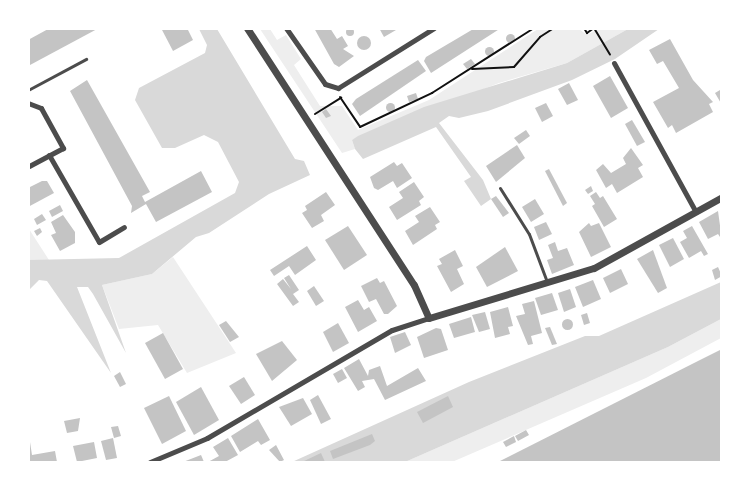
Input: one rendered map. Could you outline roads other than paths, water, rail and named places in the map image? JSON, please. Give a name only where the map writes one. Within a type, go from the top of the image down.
[{"type":"street","points":[[247,28],[414,285],[429,318]]},
{"type":"street","points":[[286,28],[325,84],[338,88],[434,28]]},
{"type":"street","points":[[420,28],[424,35]]},
{"type":"street","points":[[614,63],[696,212]]},
{"type":"street","points":[[28,103],[41,108],[63,148],[28,166]]},
{"type":"street","points":[[49,155],[99,242],[124,227]]},
{"type":"street","points":[[150,462],[207,438],[392,330],[594,268],[722,197]]},
{"type":"lane","points":[[28,90],[86,59]]},
{"type":"lane","points":[[500,188],[529,234],[547,284]]}]
